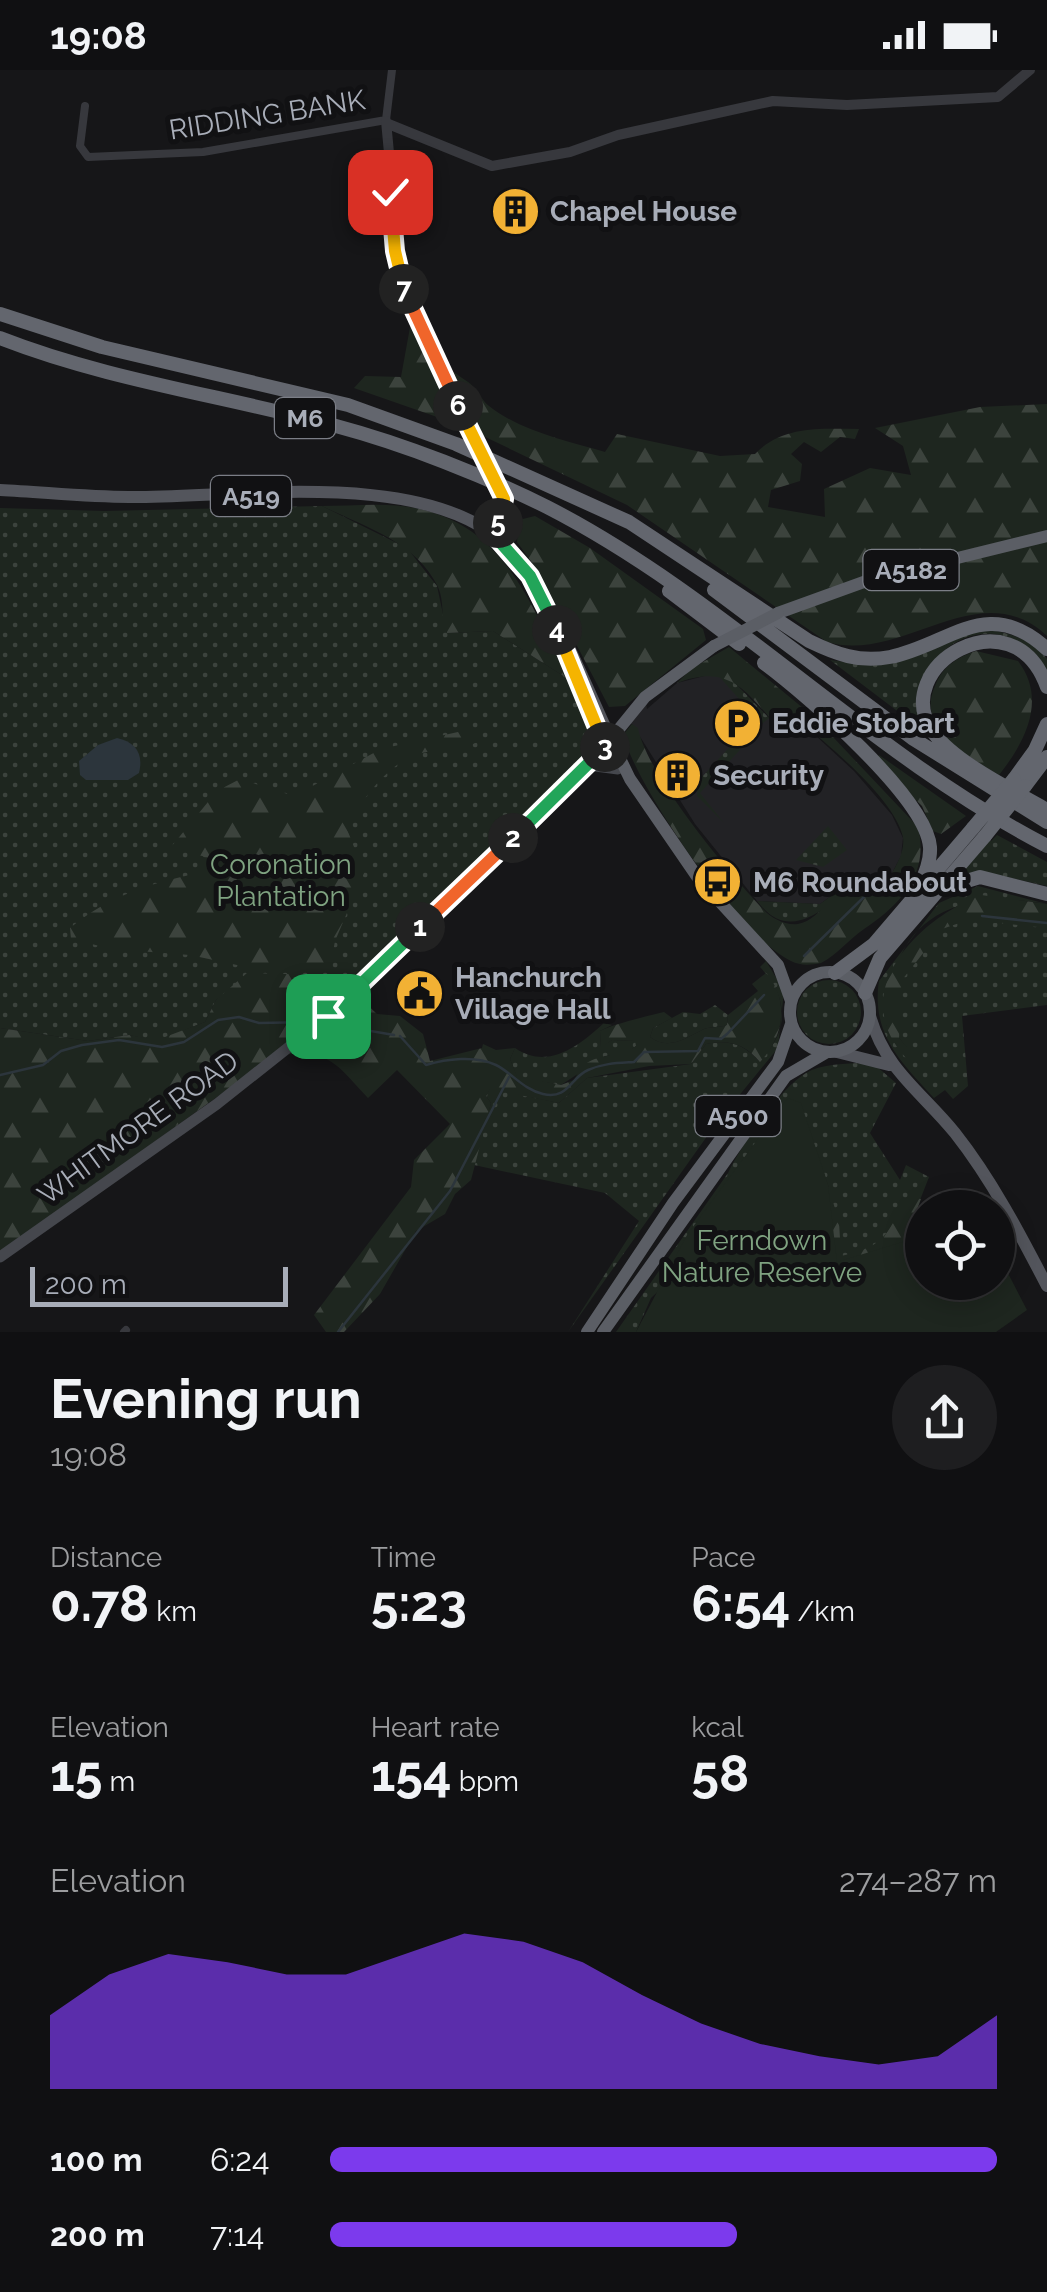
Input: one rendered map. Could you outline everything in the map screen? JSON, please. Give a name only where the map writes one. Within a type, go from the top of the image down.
[{"type":"highway","name":"M6","points":[[0,314],[102,347],[348,405],[456,444],[629,522],[809,642],[839,656],[893,656],[958,630],[987,623],[1023,632],[1047,649]]},
{"type":"highway","name":"M6","points":[[0,338],[100,368],[340,426],[482,479],[597,534],[689,594],[950,788],[1047,846]]},
{"type":"highway","name":"M6","points":[[540,482],[648,542],[912,738],[1047,822]]},
{"type":"highway","name":"M6","points":[[597,534],[810,700],[917,809],[930,847],[917,892]]},
{"type":"highway","name":"A5182","points":[[606,746],[645,697],[714,646],[778,613],[872,579],[1047,536]]},
{"type":"highway","points":[[1047,687],[1026,655],[1008,644],[986,640],[952,653],[931,675],[924,697],[929,726],[944,744],[1047,810]]},
{"type":"highway","name":"M6","points":[[1020,782],[1047,724]]},
{"type":"highway","name":"A519","points":[[614,732],[638,789]]},
{"type":"highway","name":"A519","points":[[606,746],[618,769],[638,789],[698,878],[778,965],[791,1000]]},
{"type":"highway","name":"M6","points":[[865,992],[880,958],[1020,782],[1047,757]]},
{"type":"highway","name":"M6","points":[[835,973],[866,952],[917,892],[979,832]]},
{"type":"highway","points":[[934,893],[980,876],[1047,894]]},
{"type":"highway","name":"A519","points":[[778,965],[813,976]]},
{"type":"highway","points":[[835,973],[849,977],[865,992],[870,1016],[857,1042],[832,1052],[805,1044],[791,1024],[791,1000],[813,976],[835,973]]},
{"type":"highway","name":"A500","points":[[587,1332],[673,1203],[778,1062],[791,1024]]},
{"type":"highway","name":"A500","points":[[603,1332],[786,1076],[832,1052]]},
{"type":"main road","name":"A519","points":[[0,490],[125,498],[384,495],[456,512],[493,534],[530,576],[608,732],[606,746]]},
{"type":"main road","name":"A519","points":[[583,685],[597,696],[614,732]]},
{"type":"main road","name":"WHITMORE ROAD","points":[[0,1257],[274,1060],[328,1016],[606,746]]},
{"type":"main road","points":[[588,765],[618,769]]},
{"type":"main road","points":[[870,1016],[891,1066],[955,1133],[1007,1212],[1047,1286]]},
{"type":"main road","points":[[832,1052],[871,1057],[891,1066]]},
{"type":"street","points":[[392,70],[386,121],[401,280],[436,364],[504,502],[493,534]]},
{"type":"street","points":[[386,121],[492,166],[570,152],[618,135],[773,101],[847,105],[998,98],[1030,70]]},
{"type":"street","name":"RIDDING BANK","points":[[85,106],[81,150],[96,158],[203,152],[386,121]]},
{"type":"shaded area","name":"Eddie Stobart","points":[[716,673],[731,679],[787,737],[802,723],[854,771],[892,815],[903,838],[901,856],[891,875],[856,878],[820,904],[757,901],[695,824],[632,724],[626,725],[646,703],[647,709],[677,683]]},
{"type":"shaded area","points":[[117,738],[137,750],[139,773],[128,780],[86,780],[80,775],[79,761],[98,745]]},
{"type":"green space","points":[[411,322],[435,357],[501,415],[544,434],[605,452],[617,434],[720,456],[755,454],[790,433],[859,429],[855,439],[840,437],[821,452],[804,442],[791,454],[802,464],[800,481],[771,490],[768,507],[825,517],[824,489],[870,468],[911,475],[903,446],[875,428],[980,407],[1047,404],[1047,636],[1021,619],[995,613],[940,623],[884,641],[855,645],[827,642],[627,505],[479,434],[467,411],[440,418],[354,388],[365,376],[401,377]]},
{"type":"green space","points":[[322,506],[407,548],[437,586],[447,633],[493,631],[568,679],[597,744],[342,994],[240,983],[216,1000],[205,1022],[157,1041],[129,1035],[88,1041],[0,1028],[0,508],[104,511]]},
{"type":"green space","points":[[322,506],[415,508],[446,517],[472,532],[512,572],[568,679],[493,631],[447,633],[438,587],[417,558],[388,537]]},
{"type":"green space","points":[[535,516],[590,548],[703,629],[706,640],[625,706],[609,707],[538,571],[517,542],[519,520]]},
{"type":"green space","points":[[975,628],[1023,640],[1047,659],[1047,670],[1027,648],[1005,636],[982,634],[960,640],[941,654],[926,674],[919,699],[921,729],[830,660],[860,664]]},
{"type":"green space","points":[[729,647],[815,718],[918,827],[920,860],[909,887],[889,910],[821,963],[791,961],[769,947],[745,923],[669,824],[648,790],[623,735],[632,724],[638,728],[644,747],[672,796],[749,894],[775,918],[789,924],[803,923],[850,887],[891,875],[903,847],[898,822],[875,791],[829,746],[802,723],[788,738],[751,697],[728,680],[713,676],[677,683],[691,669]]},
{"type":"green space","points":[[976,651],[1018,661],[1031,690],[1032,705],[1025,734],[999,775],[948,740],[932,716],[931,702],[942,673],[956,660]]},
{"type":"green space","points":[[716,673],[731,679],[769,718],[749,735],[751,738],[700,793],[724,823],[697,796],[697,771],[703,776],[756,718]]},
{"type":"green space","name":"Coronation Plantation","points":[[467,730],[482,739],[405,760],[375,786],[352,819],[347,829],[364,873],[335,941],[330,968],[251,968],[190,955],[112,949],[71,939],[70,928],[118,898],[207,871],[209,858],[171,847],[217,791],[240,779],[294,796],[381,749]]},
{"type":"green space","points":[[879,755],[966,816],[941,834],[933,831],[922,806],[875,760]]},
{"type":"green space","points":[[828,826],[847,850],[823,867],[796,860]]},
{"type":"green space","points":[[997,835],[1047,862],[1047,886],[980,871],[956,876],[988,839],[991,841]]},
{"type":"green space","points":[[856,878],[865,878],[824,908],[798,921],[784,921],[771,915],[757,901],[820,904]]},
{"type":"green space","points":[[978,886],[1047,904],[1004,900],[963,905],[927,922],[914,935],[939,903]]},
{"type":"green space","points":[[981,895],[1047,904],[1047,928],[968,920],[942,929],[902,980],[899,1038],[914,1055],[906,1058],[889,1033],[883,1008],[886,984],[897,961],[934,921]]},
{"type":"green space","points":[[948,918],[1047,918],[1047,1005],[962,1016],[968,1086],[953,1099],[945,1090],[934,1098],[910,1072],[884,1032],[879,981],[910,941],[894,973],[886,1025],[913,1055],[899,1038],[894,1022],[904,960]]},
{"type":"green space","points":[[766,961],[784,991],[782,1012],[776,990],[760,967]]},
{"type":"green space","points":[[247,973],[328,975],[342,994],[358,996],[377,1014],[400,1016],[423,1034],[430,1061],[482,1048],[483,1044],[496,1050],[515,1048],[510,1059],[517,1076],[561,1085],[574,1080],[588,1063],[636,1046],[635,1041],[612,1040],[601,1048],[600,1031],[664,1012],[672,1018],[653,1028],[650,1037],[663,1043],[727,1025],[728,1015],[758,991],[752,984],[766,973],[779,995],[781,1018],[774,1041],[760,1062],[742,1047],[714,1043],[706,1044],[691,1064],[649,1066],[587,1078],[559,1103],[490,1089],[486,1096],[491,1103],[471,1180],[455,1194],[445,1214],[416,1231],[380,1294],[344,1332],[326,1332],[314,1315],[411,1187],[414,1160],[450,1124],[397,1070],[368,1098],[328,1060],[307,1054],[274,1056],[0,1252],[0,1028],[88,1041],[129,1035],[157,1040],[205,1022],[216,1000]]},
{"type":"green space","points":[[829,980],[851,990],[861,1012],[851,1034],[829,1044],[807,1034],[797,1012],[807,990]]},
{"type":"green space","points":[[715,1005],[728,1015],[727,1025],[670,1043],[650,1037],[653,1028],[683,1012],[700,1014]]},
{"type":"green space","points":[[604,1023],[612,1025],[600,1031],[601,1047],[612,1040],[636,1041],[636,1046],[625,1054],[605,1056],[561,1085],[517,1077],[510,1059],[515,1048],[539,1057],[551,1056],[574,1047]]},
{"type":"green space","points":[[780,1028],[778,1048],[715,1125],[568,1332],[639,1221],[605,1193],[474,1165],[491,1103],[486,1096],[490,1088],[559,1103],[587,1078],[691,1064],[706,1044],[735,1044],[759,1061]]},
{"type":"green space","points":[[832,1065],[875,1065],[896,1083],[870,1133],[900,1180],[906,1165],[929,1177],[924,1190],[905,1190],[904,1241],[837,1263],[828,1185],[812,1147],[651,1298],[636,1332],[616,1332],[773,1105],[795,1081],[812,1070]]},
{"type":"green space","name":"Ferndown Nature Reserve","points":[[788,1098],[801,1103],[828,1185],[837,1262],[905,1241],[905,1300],[1015,1300],[1015,1287],[1027,1310],[996,1332],[636,1332],[687,1235]]},
{"type":"green space","points":[[819,1155],[839,1222],[841,1256],[877,1242],[905,1202],[905,1245],[877,1260],[783,1268],[804,1167]]},
{"type":"waterway","points":[[804,956],[866,895],[882,890]]},
{"type":"waterway","points":[[982,916],[1047,923]]},
{"type":"waterway","points":[[400,1036],[426,1065],[461,1059],[488,1062],[530,1089],[551,1095],[563,1091],[588,1070],[634,1062],[644,1052],[698,1051],[705,1038],[721,1039],[727,1034],[764,995]]},
{"type":"waterway","points":[[0,1075],[43,1065],[61,1051],[82,1045],[119,1040],[162,1047],[184,1042],[218,1020],[239,1017],[259,1023],[313,1022]]},
{"type":"waterway","points":[[330,1024],[394,1035]]},
{"type":"waterway","points":[[338,1332],[450,1191],[509,1077]]},
{"type":"place","name":"Chapel House","points":[[515,211]]},
{"type":"place","name":"Eddie Stobart","points":[[737,723]]},
{"type":"place","name":"Security","points":[[678,775]]},
{"type":"place","name":"M6 Roundabout","points":[[718,882]]},
{"type":"place","name":"Hanchurch Village Hall","points":[[420,993]]},
{"type":"route","points":[[328,1016],[606,746],[546,605],[530,576],[493,534],[504,499],[411,309],[395,251],[390,192]]}]
